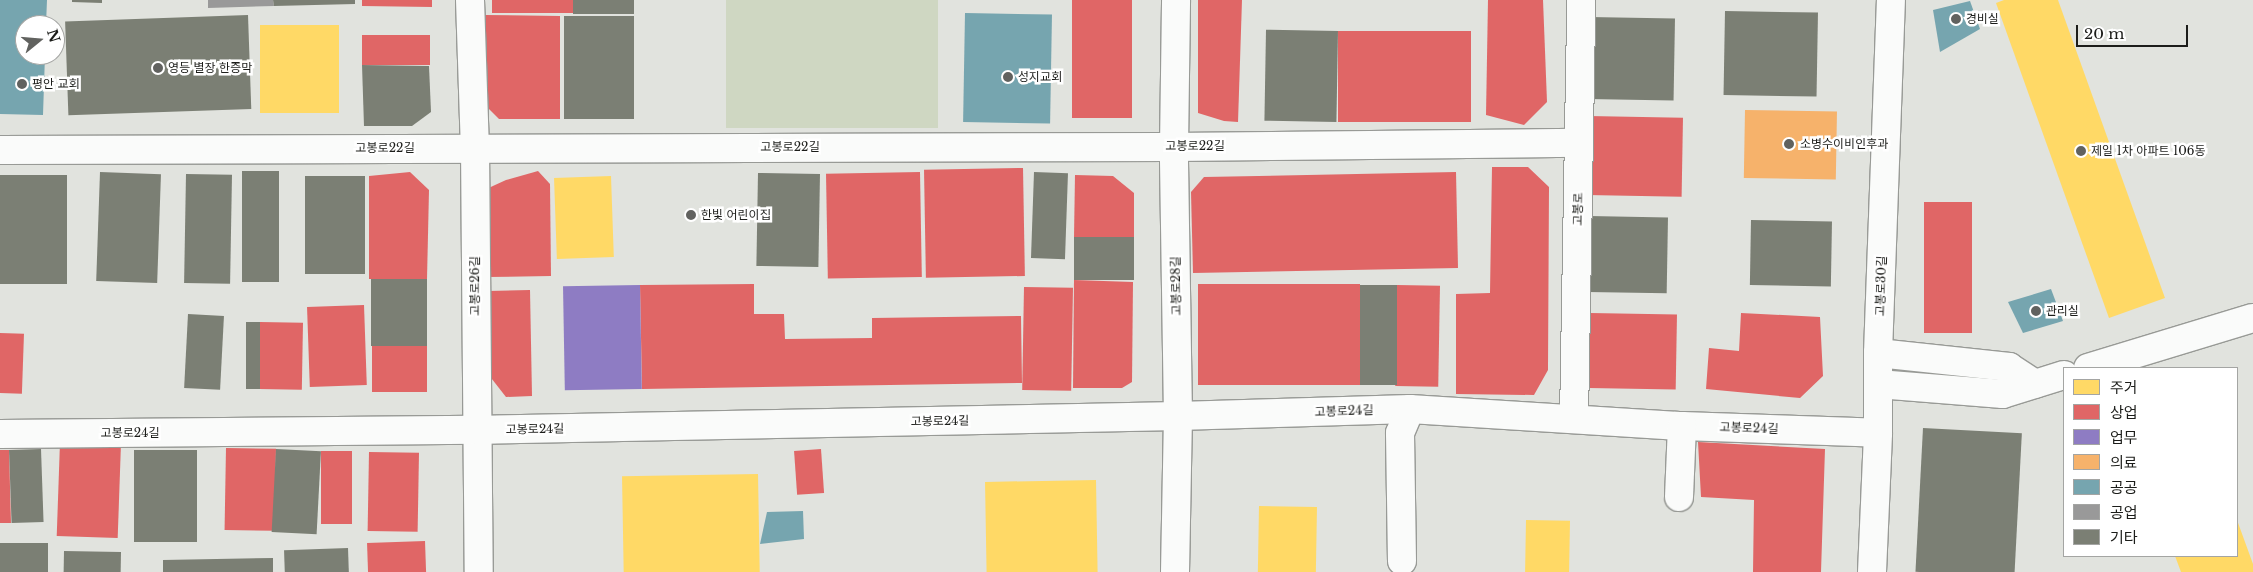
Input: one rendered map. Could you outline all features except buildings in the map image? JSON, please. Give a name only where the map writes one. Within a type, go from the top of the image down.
[{"type":"street","name":"고봉로26길","points":[[470,0],[474,148],[479,572]]},
{"type":"street","name":"고봉로28길","points":[[1175,572],[1178,416],[1174,147],[1176,0]]},
{"type":"street","name":"고봉로","points":[[1574,419],[1581,0]]},
{"type":"street","name":"고봉로30길","points":[[1872,572],[1891,0]]},
{"type":"street","name":"고봉로22길","points":[[0,150],[1174,147],[1579,143]]},
{"type":"street","points":[[2091,367],[2253,318]]},
{"type":"street","points":[[1878,353],[2009,367],[2035,384]]},
{"type":"street","points":[[1878,384],[2004,394],[2063,375]]},
{"type":"street","points":[[1402,561],[1400,433],[1410,409]]},
{"type":"street","name":"고봉로24길","points":[[0,434],[476,430],[1178,416],[1410,409],[1682,426],[1878,433]]},
{"type":"street","points":[[1678,497],[1682,426]]},
{"type":"green space","points":[[726,0],[938,0],[938,128],[726,128]]},
{"type":"place","name":"경비실","points":[[1956,19]]},
{"type":"place","name":"영등 별장 한증막","points":[[158,68]]},
{"type":"place","name":"성지교회","points":[[1008,77]]},
{"type":"place","name":"평안 교회","points":[[22,84]]},
{"type":"place","name":"소병수이비인후과","points":[[1789,144]]},
{"type":"place","name":"제일 1차 아파트 106동","points":[[2081,151]]},
{"type":"place","name":"한빛 어린이집","points":[[691,215]]},
{"type":"place","name":"관리실","points":[[2036,311]]}]
